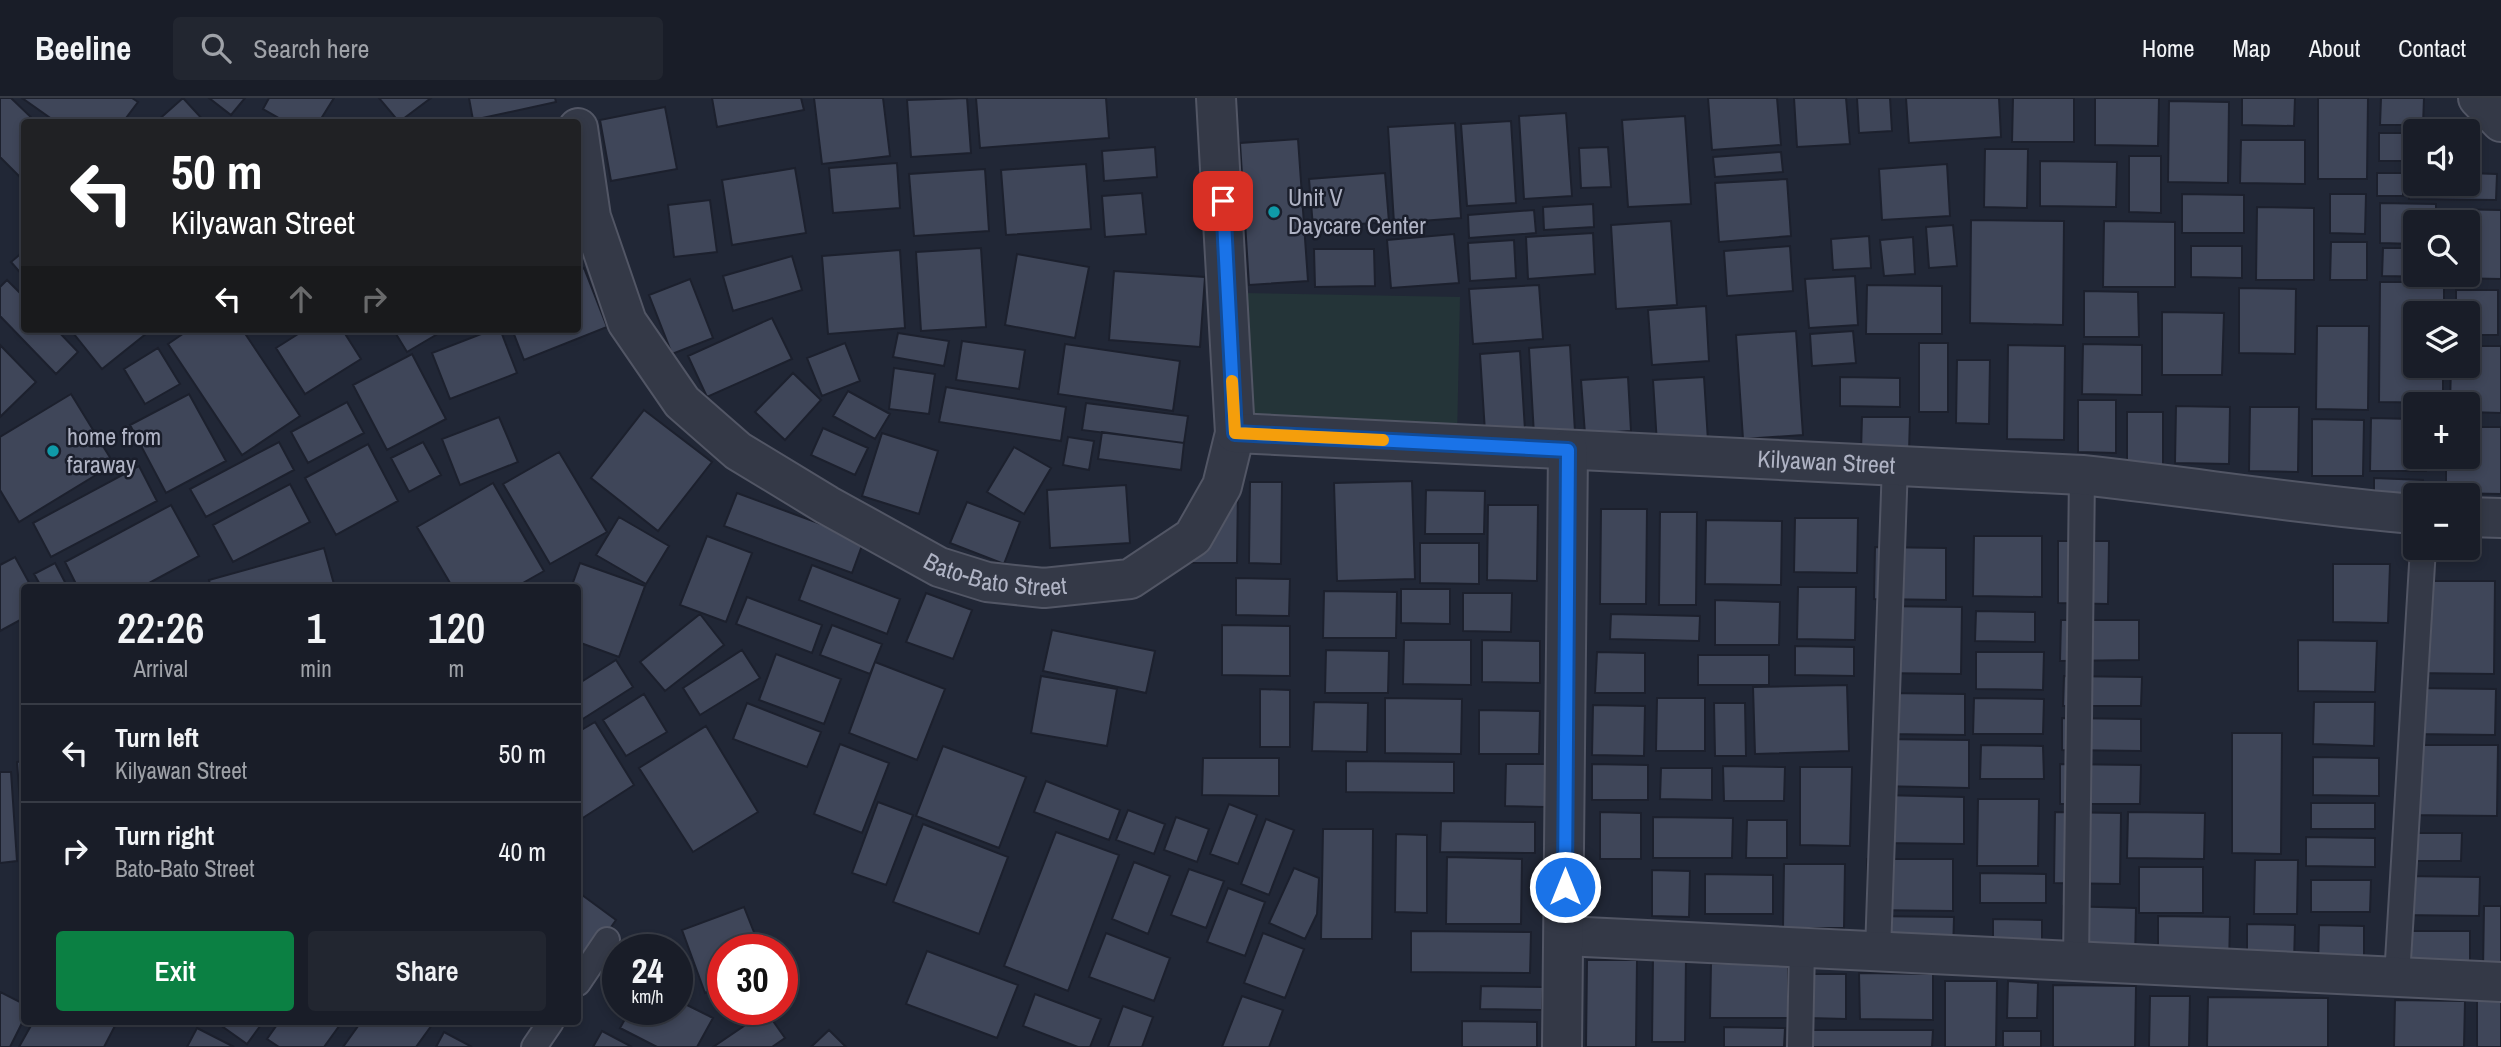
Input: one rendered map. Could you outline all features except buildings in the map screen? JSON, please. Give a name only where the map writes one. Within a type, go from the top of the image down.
[{"type":"street","points":[[573,98],[576,119]]},
{"type":"street","name":"Bato-Bato Street","points":[[581,149],[591,217],[626,322],[682,402],[738,452],[827,505],[939,566],[987,582],[1044,588],[1130,579],[1193,537],[1222,486],[1235,433],[1216,98]]},
{"type":"street","points":[[2478,98],[2501,122]]},
{"type":"street","name":"Kilyawan Street","points":[[1235,433],[2081,475],[2206,488],[2329,507],[2403,513]]},
{"type":"street","points":[[1562,1047],[1568,450]]},
{"type":"street","points":[[2480,517],[2501,518]]},
{"type":"street","points":[[1565,936],[2501,982]]},
{"type":"lane","points":[[1878,951],[1895,464]]},
{"type":"lane","points":[[2076,961],[2081,475]]},
{"type":"lane","points":[[2397,977],[2423,560]]},
{"type":"lane","points":[[581,978],[602,947]]},
{"type":"lane","points":[[1800,1047],[1802,947]]},
{"type":"lane","points":[[534,1047],[549,1025]]},
{"type":"shaded area","points":[[1241,293],[1460,297],[1457,438],[1239,435]]},
{"type":"slow traffic","points":[[1232,381],[1235,433],[1383,440]]},
{"type":"place","name":"Unit V Daycare Center","points":[[1274,212]]},
{"type":"place","name":"home from faraway","points":[[53,451]]},
{"type":"route","points":[[1223,201],[1235,433],[1568,450],[1565,887]]}]
